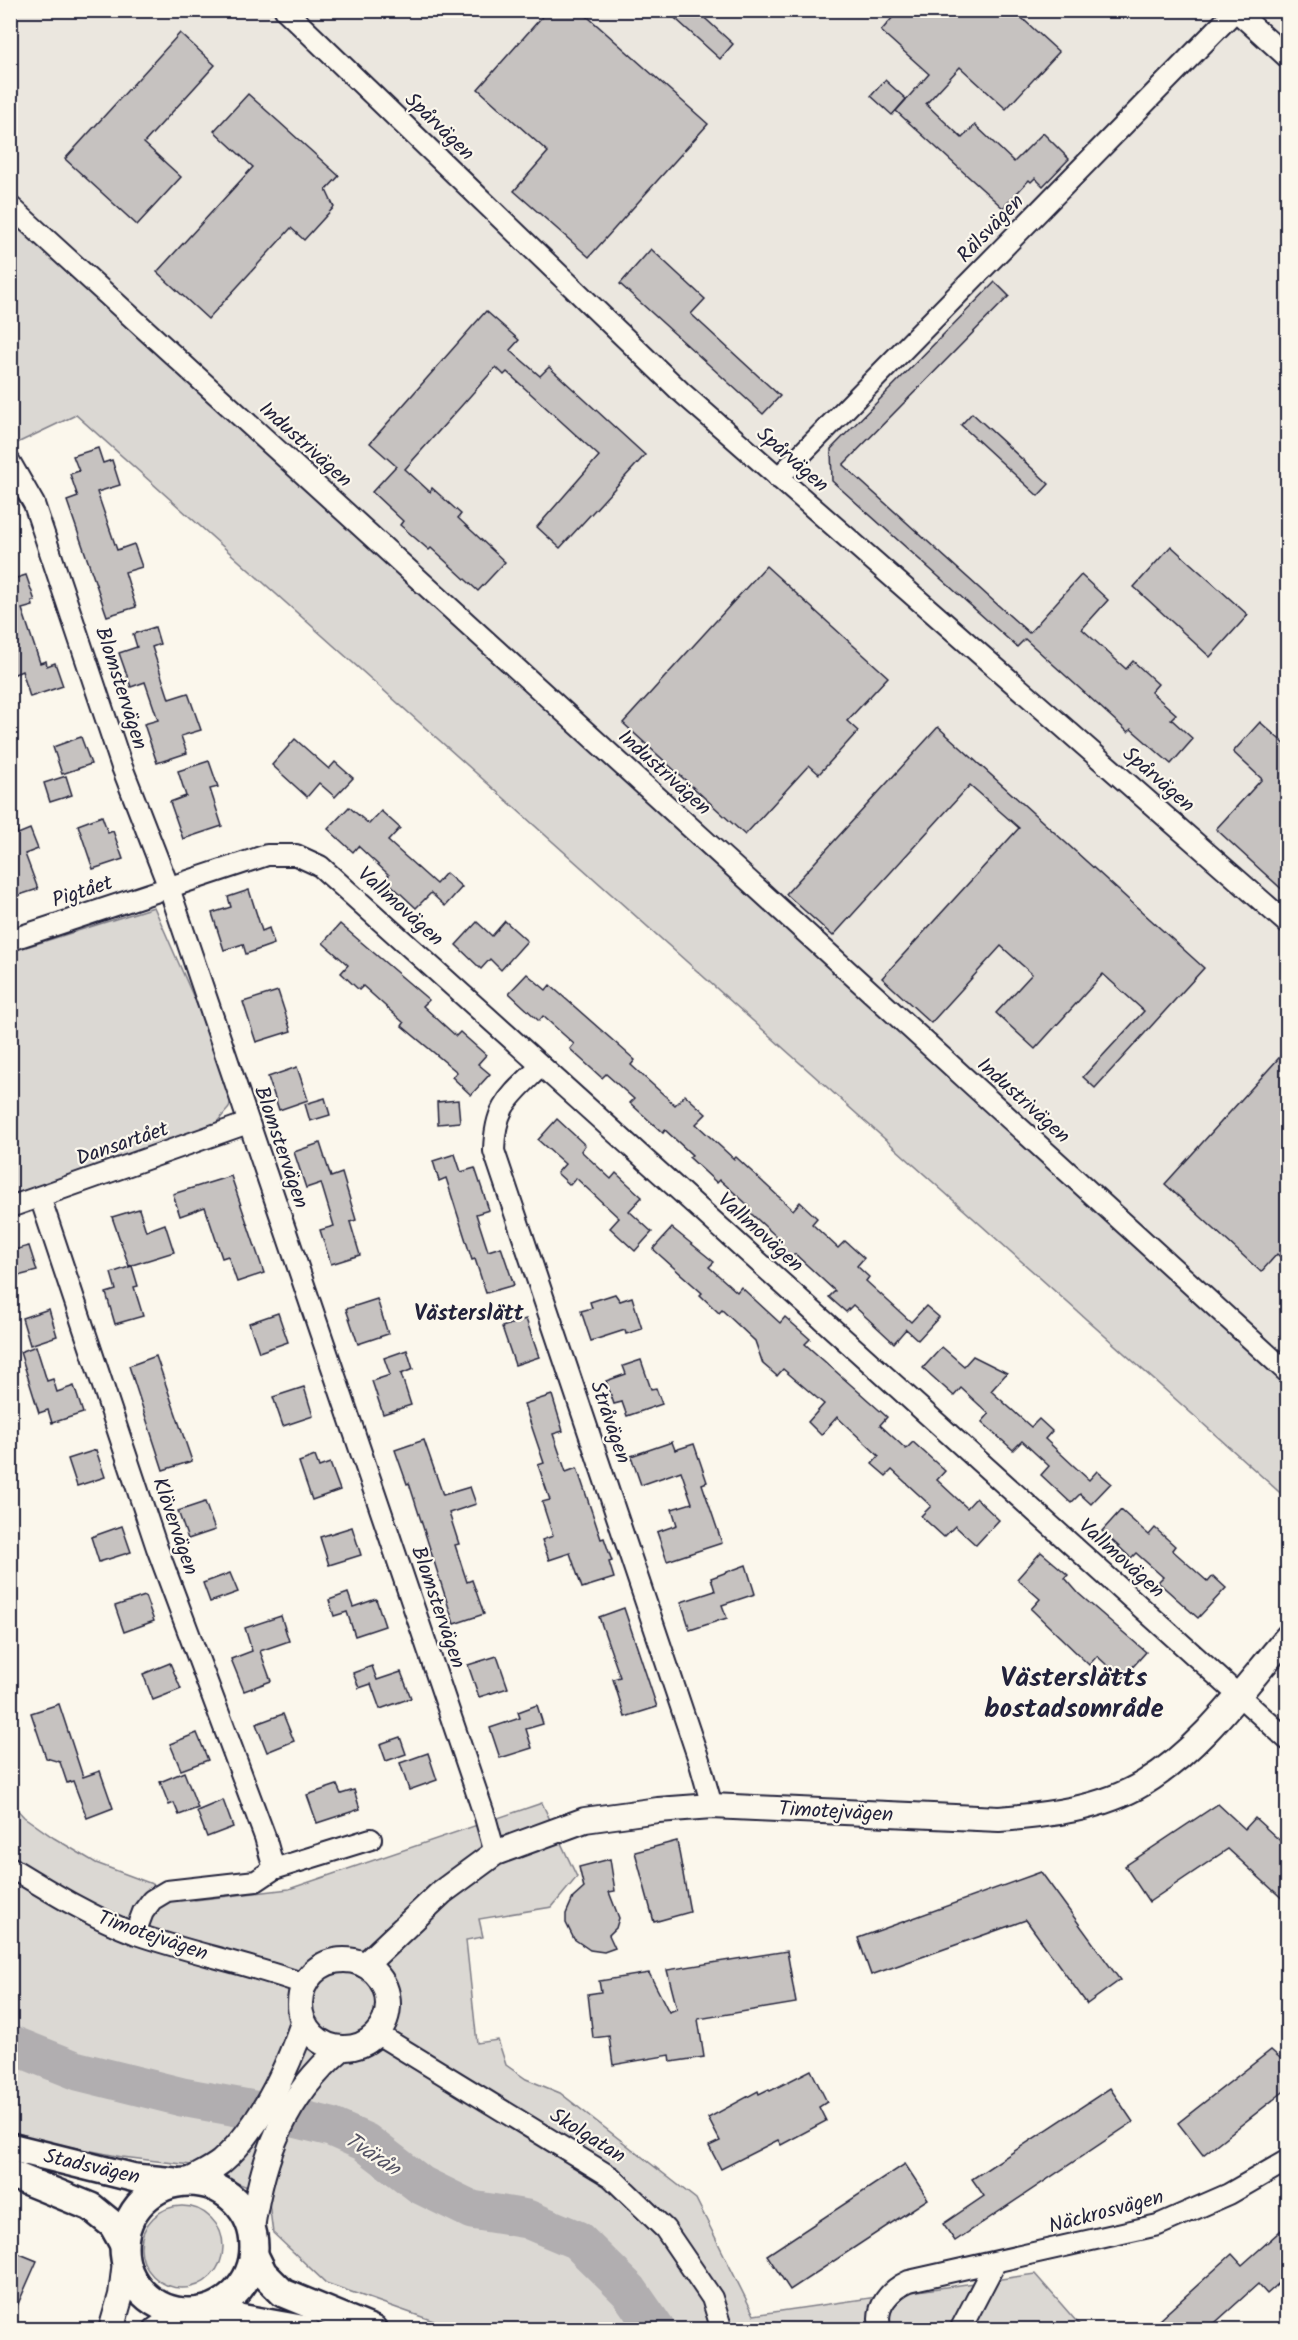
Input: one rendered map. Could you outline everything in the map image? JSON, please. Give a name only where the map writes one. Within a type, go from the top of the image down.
[{"type":"main road","name":"Stadsvägen","points":[[10,2147],[135,2178],[182,2182]]},
{"type":"main road","name":"Stadsvägen","points":[[10,2174],[91,2208],[113,2225],[124,2252]]},
{"type":"main road","points":[[306,2330],[191,2312],[152,2301],[140,2290],[124,2252],[128,2222],[139,2204],[155,2190],[182,2182],[209,2184],[228,2194],[242,2209],[263,2273],[283,2293],[373,2330]]},
{"type":"main road","points":[[191,2312],[222,2302],[241,2286],[249,2271],[253,2242]]},
{"type":"street","name":"Spårvägen","points":[[285,10],[680,391],[1287,924]]},
{"type":"street","name":"Rälsvägen","points":[[778,478],[1236,11]]},
{"type":"street","points":[[1236,11],[1287,58]]},
{"type":"street","name":"Industrivägen","points":[[10,206],[1287,1373]]},
{"type":"street","name":"Blomstervägen","points":[[10,462],[34,504],[122,767],[169,888],[485,1817],[495,1853]]},
{"type":"street","name":"Vallmovägen","points":[[169,888],[267,855],[296,855],[320,866],[1287,1740]]},
{"type":"street","name":"Pigtået","points":[[10,940],[169,888]]},
{"type":"street","name":"Stråvägen","points":[[541,1066],[505,1102],[495,1124],[494,1150],[692,1737],[712,1806]]},
{"type":"street","name":"Dansartået","points":[[10,1207],[248,1123]]},
{"type":"street","name":"Klövervägen","points":[[40,1197],[157,1548],[265,1836],[274,1869]]},
{"type":"street","name":"Timotejvägen","points":[[365,1965],[442,1892],[495,1853],[585,1820],[658,1810],[712,1806],[999,1819],[1042,1816],[1083,1807],[1143,1783],[1175,1761],[1237,1695],[1287,1636]]},
{"type":"street","points":[[135,1933],[143,1912],[152,1899],[167,1891],[256,1881],[274,1869],[371,1839]]},
{"type":"street","name":"Timotejvägen","points":[[10,1867],[78,1908],[135,1933],[190,1951],[238,1961],[304,1984]]},
{"type":"street","points":[[182,2182],[221,2162],[237,2145],[285,2072],[303,2023],[300,1998],[304,1984],[312,1973],[323,1964],[337,1960],[351,1960],[365,1965],[380,1978],[388,1998],[386,2019],[376,2033],[360,2045],[342,2048],[325,2044],[313,2036],[303,2023]]},
{"type":"street","name":"Skolgatan","points":[[376,2033],[611,2177],[665,2229],[712,2298],[722,2330]]},
{"type":"street","points":[[253,2242],[265,2162],[281,2126],[307,2084],[321,2067],[342,2048]]},
{"type":"street","name":"Näckrosvägen","points":[[881,2330],[881,2306],[896,2286],[909,2281],[1158,2225],[1230,2194],[1287,2160]]},
{"type":"street","points":[[111,2330],[121,2295],[124,2252]]},
{"type":"street","points":[[960,2330],[995,2263]]},
{"type":"street","points":[[156,2330],[191,2312]]},
{"type":"shaded area","points":[[11,11],[1287,11],[1287,1375],[11,235]]},
{"type":"shaded area","points":[[10,206],[1287,1373],[1287,1499],[76,415],[11,446]]},
{"type":"shaded area","points":[[154,907],[234,1089],[229,1108],[211,1129],[11,1199],[10,952]]},
{"type":"shaded area","points":[[10,1802],[24,1817],[96,1863],[195,1900],[289,1889],[542,1803],[577,1877],[552,1907],[479,1919],[483,1937],[466,1940],[477,2043],[498,2040],[506,2065],[526,2079],[560,2093],[696,2199],[754,2315],[1035,2274],[1083,2329],[456,2329],[326,2283],[273,2233],[268,2195],[191,2165],[122,2157],[46,2142],[11,2131]]},
{"type":"shaded area","points":[[182,2206],[198,2209],[211,2218],[220,2231],[223,2247],[220,2263],[211,2276],[198,2285],[182,2288],[166,2285],[153,2276],[144,2263],[141,2247],[144,2231],[153,2218],[166,2209]]},
{"type":"building","points":[[548,10],[580,10],[708,124],[589,257],[514,191],[548,152],[478,89]]},
{"type":"building","points":[[666,10],[696,10],[733,44],[720,59]]},
{"type":"building","points":[[899,10],[1013,10],[1059,52],[1006,109],[960,67],[926,104],[962,138],[975,125],[1014,162],[1043,133],[1069,159],[1043,186],[1035,178],[1031,182],[1029,180],[1003,208],[896,111],[929,74],[881,31]]},
{"type":"building","points":[[180,33],[215,65],[144,143],[181,177],[137,225],[65,159]]},
{"type":"building","points":[[885,80],[906,99],[892,115],[871,96]]},
{"type":"building","points":[[248,94],[339,176],[326,190],[334,207],[304,240],[291,228],[208,319],[157,272],[253,167],[214,131]]},
{"type":"building","points":[[651,249],[705,299],[691,314],[780,396],[763,414],[620,284]]},
{"type":"building","points":[[995,282],[1009,296],[843,465],[1029,633],[1081,575],[1108,600],[1082,629],[1126,669],[1133,661],[1158,684],[1151,692],[1176,714],[1171,719],[1193,739],[1171,764],[1131,729],[1128,732],[1025,639],[1017,647],[832,481],[831,449]]},
{"type":"building","points":[[486,311],[519,340],[510,350],[540,376],[549,367],[645,455],[560,548],[537,527],[599,456],[507,372],[504,375],[496,367],[405,469],[430,492],[432,488],[461,514],[458,518],[505,562],[478,591],[431,548],[429,550],[400,525],[403,521],[372,492],[396,466],[370,443]]},
{"type":"building","points":[[972,413],[1049,484],[1038,496],[961,425]]},
{"type":"building","points":[[98,448],[103,463],[112,460],[120,485],[97,492],[117,550],[134,544],[142,567],[125,572],[136,607],[107,616],[67,501],[78,497],[70,474],[79,471],[73,456]]},
{"type":"building","points":[[1171,546],[1248,615],[1210,657],[1134,587]]},
{"type":"building","points":[[766,566],[888,677],[847,721],[858,731],[819,774],[809,765],[745,835],[623,723]]},
{"type":"building","points":[[26,575],[35,601],[32,601],[33,606],[22,609],[40,663],[46,661],[47,666],[55,663],[63,686],[30,697],[22,671],[10,676],[10,580]]},
{"type":"building","points":[[155,627],[160,644],[152,647],[169,699],[188,693],[201,730],[181,736],[187,753],[157,763],[144,724],[158,720],[145,682],[131,687],[119,653],[137,647],[133,634]]},
{"type":"building","points":[[1260,722],[1287,746],[1287,894],[1216,829],[1262,779],[1233,752]]},
{"type":"building","points":[[938,727],[1204,968],[1095,1088],[1083,1077],[1144,1011],[1103,974],[1035,1049],[996,1013],[1032,974],[1001,946],[931,1023],[882,978],[1019,828],[970,785],[833,936],[786,894]]},
{"type":"building","points":[[81,737],[91,764],[62,774],[53,747]]},
{"type":"building","points":[[295,739],[329,769],[335,762],[353,778],[335,797],[319,783],[307,797],[272,765]]},
{"type":"building","points":[[209,761],[218,787],[210,789],[222,826],[183,839],[170,802],[186,796],[178,771]]},
{"type":"building","points":[[66,776],[72,795],[50,802],[44,783]]},
{"type":"building","points":[[349,807],[369,824],[381,811],[400,828],[388,841],[436,884],[446,873],[462,887],[445,906],[431,893],[416,908],[385,879],[389,875],[358,846],[353,852],[328,829]]},
{"type":"building","points":[[102,816],[108,833],[113,831],[123,859],[93,869],[78,825]]},
{"type":"building","points":[[10,819],[13,819],[18,834],[30,829],[38,849],[25,854],[38,889],[10,898]]},
{"type":"building","points":[[249,890],[262,931],[269,928],[274,944],[246,954],[243,944],[224,950],[212,913],[231,907],[228,897]]},
{"type":"building","points":[[505,921],[527,941],[501,970],[490,959],[481,969],[456,945],[477,922],[492,936]]},
{"type":"building","points":[[340,924],[429,1000],[423,1006],[456,1036],[460,1032],[486,1055],[478,1064],[490,1074],[471,1095],[452,1077],[457,1072],[402,1026],[404,1023],[363,986],[359,990],[341,973],[348,965],[323,943]]},
{"type":"building","points":[[527,974],[546,990],[550,985],[635,1060],[631,1065],[675,1105],[685,1095],[706,1114],[696,1124],[734,1159],[736,1157],[793,1210],[800,1202],[817,1218],[812,1224],[838,1248],[845,1241],[864,1258],[857,1266],[869,1277],[866,1281],[911,1322],[926,1306],[939,1317],[918,1340],[906,1329],[894,1343],[853,1305],[846,1312],[829,1297],[835,1291],[795,1254],[788,1261],[771,1246],[778,1238],[746,1209],[749,1206],[720,1180],[717,1183],[665,1130],[663,1133],[630,1103],[634,1099],[606,1074],[602,1078],[570,1049],[574,1044],[543,1016],[539,1021],[509,993]]},
{"type":"building","points":[[278,991],[291,1031],[256,1042],[243,1002]]},
{"type":"building","points":[[1287,1049],[1287,1263],[1277,1254],[1261,1272],[1165,1184]]},
{"type":"building","points":[[297,1067],[308,1100],[279,1110],[268,1077]]},
{"type":"building","points":[[325,1098],[330,1115],[310,1121],[305,1104]]},
{"type":"building","points":[[458,1100],[460,1122],[438,1124],[437,1102]]},
{"type":"building","points":[[557,1119],[585,1145],[581,1151],[611,1179],[616,1173],[642,1197],[629,1211],[652,1232],[635,1251],[610,1228],[619,1218],[576,1178],[570,1185],[557,1173],[565,1164],[538,1140]]},
{"type":"building","points":[[320,1143],[331,1177],[342,1173],[356,1220],[350,1222],[360,1255],[331,1264],[320,1230],[334,1226],[321,1183],[306,1188],[294,1152]]},
{"type":"building","points":[[455,1154],[461,1172],[475,1168],[489,1210],[476,1214],[488,1251],[501,1247],[514,1285],[486,1293],[475,1259],[472,1260],[446,1178],[439,1181],[433,1161]]},
{"type":"building","points":[[231,1176],[264,1273],[237,1282],[228,1256],[222,1258],[205,1207],[180,1216],[173,1194]]},
{"type":"building","points":[[139,1209],[146,1231],[165,1224],[174,1252],[129,1266],[112,1217]]},
{"type":"building","points":[[672,1228],[714,1262],[709,1267],[737,1292],[741,1287],[780,1323],[785,1317],[810,1339],[805,1344],[887,1417],[880,1425],[906,1449],[913,1442],[945,1471],[937,1480],[967,1508],[976,1498],[999,1520],[976,1545],[955,1526],[944,1537],[921,1516],[931,1506],[892,1470],[886,1476],[872,1464],[879,1456],[837,1417],[821,1435],[808,1422],[824,1404],[783,1369],[777,1376],[763,1364],[755,1341],[722,1310],[719,1313],[700,1295],[702,1293],[653,1249]]},
{"type":"building","points":[[29,1246],[37,1271],[10,1278],[10,1251]]},
{"type":"building","points":[[132,1266],[138,1286],[134,1287],[143,1316],[115,1324],[106,1293],[116,1290],[111,1273]]},
{"type":"building","points":[[615,1294],[620,1301],[632,1297],[642,1329],[626,1334],[625,1330],[591,1341],[581,1311],[592,1308],[590,1302]]},
{"type":"building","points":[[377,1299],[388,1334],[358,1344],[346,1309]]},
{"type":"building","points":[[49,1309],[57,1336],[30,1345],[22,1318]]},
{"type":"building","points":[[278,1313],[288,1342],[259,1352],[249,1323]]},
{"type":"building","points":[[526,1319],[539,1357],[515,1365],[502,1327]]},
{"type":"building","points":[[36,1346],[47,1381],[53,1379],[57,1392],[74,1386],[83,1413],[52,1423],[48,1410],[39,1413],[20,1352]]},
{"type":"building","points":[[942,1347],[964,1366],[973,1356],[1007,1373],[991,1391],[1031,1427],[1039,1419],[1052,1431],[1045,1439],[1089,1480],[1097,1471],[1111,1483],[1091,1504],[1080,1494],[1071,1503],[1041,1475],[1049,1466],[1022,1441],[1013,1450],[982,1422],[989,1414],[961,1388],[954,1396],[923,1368]]},
{"type":"building","points":[[407,1350],[413,1369],[401,1374],[411,1405],[383,1414],[372,1381],[390,1375],[384,1358]]},
{"type":"building","points":[[156,1356],[192,1461],[163,1470],[129,1366]]},
{"type":"building","points":[[641,1360],[651,1389],[656,1388],[662,1404],[627,1416],[622,1402],[614,1404],[606,1381],[626,1374],[623,1366]]},
{"type":"building","points":[[304,1387],[313,1416],[283,1426],[273,1397]]},
{"type":"building","points":[[552,1395],[563,1431],[553,1434],[566,1472],[577,1468],[601,1539],[604,1538],[612,1561],[609,1562],[614,1578],[582,1588],[570,1553],[549,1560],[542,1540],[553,1536],[542,1502],[550,1500],[538,1465],[544,1463],[524,1404]]},
{"type":"building","points":[[424,1440],[443,1495],[470,1487],[476,1504],[449,1513],[459,1544],[455,1545],[467,1582],[472,1580],[484,1614],[454,1624],[409,1483],[407,1484],[395,1450]]},
{"type":"building","points":[[672,1442],[675,1450],[694,1444],[707,1482],[702,1484],[722,1543],[667,1561],[657,1532],[677,1525],[672,1509],[692,1503],[681,1471],[641,1485],[631,1456]]},
{"type":"building","points":[[96,1450],[105,1477],[77,1486],[68,1459]]},
{"type":"building","points":[[315,1456],[319,1467],[330,1463],[340,1490],[312,1500],[299,1462]]},
{"type":"building","points":[[205,1502],[215,1530],[188,1539],[178,1511]]},
{"type":"building","points":[[1121,1510],[1149,1535],[1155,1528],[1175,1546],[1172,1550],[1208,1582],[1213,1576],[1226,1588],[1198,1618],[1158,1582],[1163,1577],[1136,1553],[1131,1558],[1102,1531]]},
{"type":"building","points":[[122,1526],[131,1552],[99,1562],[91,1537]]},
{"type":"building","points":[[352,1527],[361,1555],[329,1565],[320,1537]]},
{"type":"building","points":[[1041,1552],[1068,1575],[1065,1578],[1079,1594],[1146,1652],[1122,1679],[1097,1656],[1089,1665],[1031,1609],[1040,1599],[1017,1579]]},
{"type":"building","points":[[746,1565],[755,1594],[722,1605],[727,1618],[690,1630],[681,1602],[715,1591],[711,1578]]},
{"type":"building","points":[[230,1573],[238,1592],[210,1602],[203,1583]]},
{"type":"building","points":[[348,1593],[353,1607],[376,1599],[385,1626],[355,1636],[347,1612],[334,1616],[329,1600]]},
{"type":"building","points":[[145,1596],[154,1621],[124,1632],[115,1606]]},
{"type":"building","points":[[624,1608],[657,1707],[625,1717],[613,1679],[620,1677],[599,1617]]},
{"type":"building","points":[[281,1616],[289,1641],[260,1651],[271,1681],[244,1691],[231,1659],[252,1651],[245,1628]]},
{"type":"building","points":[[497,1656],[508,1688],[479,1697],[468,1665]]},
{"type":"building","points":[[170,1663],[181,1689],[153,1700],[143,1674]]},
{"type":"building","points":[[372,1666],[377,1680],[401,1672],[411,1698],[380,1709],[371,1684],[359,1688],[353,1673]]},
{"type":"building","points":[[59,1704],[83,1777],[100,1771],[113,1808],[87,1818],[73,1781],[67,1783],[60,1762],[46,1758],[31,1713]]},
{"type":"building","points":[[537,1705],[543,1724],[526,1729],[532,1748],[500,1758],[490,1728],[520,1718],[518,1712]]},
{"type":"building","points":[[283,1714],[294,1741],[267,1752],[256,1724]]},
{"type":"building","points":[[197,1733],[208,1760],[181,1770],[170,1744]]},
{"type":"building","points":[[400,1737],[406,1754],[386,1761],[380,1744]]},
{"type":"building","points":[[428,1753],[437,1780],[409,1790],[400,1763]]},
{"type":"building","points":[[184,1772],[198,1808],[179,1815],[174,1803],[169,1805],[160,1782]]},
{"type":"building","points":[[337,1785],[341,1794],[354,1790],[360,1809],[317,1823],[307,1795]]},
{"type":"building","points":[[223,1800],[233,1827],[207,1837],[197,1811]]},
{"type":"building","points":[[1218,1804],[1245,1829],[1255,1818],[1287,1847],[1287,1903],[1228,1849],[1149,1902],[1125,1866]]},
{"type":"building","points":[[677,1841],[690,1912],[654,1922],[635,1852]]},
{"type":"building","points":[[610,1859],[615,1891],[609,1892],[619,1918],[616,1928],[609,1935],[615,1948],[604,1952],[590,1950],[574,1939],[566,1923],[566,1914],[573,1898],[584,1888],[579,1867]]},
{"type":"building","points":[[1041,1872],[1120,1980],[1087,2004],[1026,1920],[871,1975],[858,1938]]},
{"type":"building","points":[[787,1951],[796,2003],[698,2019],[704,2057],[671,2062],[670,2055],[613,2065],[609,2036],[593,2038],[588,1994],[601,1992],[599,1981],[649,1973],[669,2012],[677,2009],[667,1970]]},
{"type":"building","points":[[1271,2050],[1287,2064],[1287,2089],[1203,2155],[1178,2123]]},
{"type":"building","points":[[811,2070],[827,2102],[819,2107],[826,2121],[781,2145],[778,2140],[721,2169],[709,2146],[720,2141],[708,2118],[758,2091],[759,2094],[769,2089],[770,2091]]},
{"type":"building","points":[[1110,2088],[1133,2122],[955,2241],[943,2224],[984,2196],[972,2179]]},
{"type":"building","points":[[905,2164],[928,2199],[790,2290],[767,2255]]},
{"type":"building","points":[[1287,2225],[1287,2276],[1267,2294],[1258,2284],[1207,2330],[1148,2330],[1232,2254],[1242,2265]]},
{"type":"building","points":[[10,2250],[37,2261],[10,2322]]},
{"type":"waterway","name":"Tvärån","points":[[10,2044],[78,2071],[182,2097],[287,2116],[331,2127],[365,2142],[421,2185],[472,2210],[527,2219],[577,2240],[629,2291],[656,2330]]},
{"type":"district","name":"Västerslätt","points":[[469,1312]]},
{"type":"district","name":"Västerslätts bostadsområde","points":[[1074,1692]]}]
